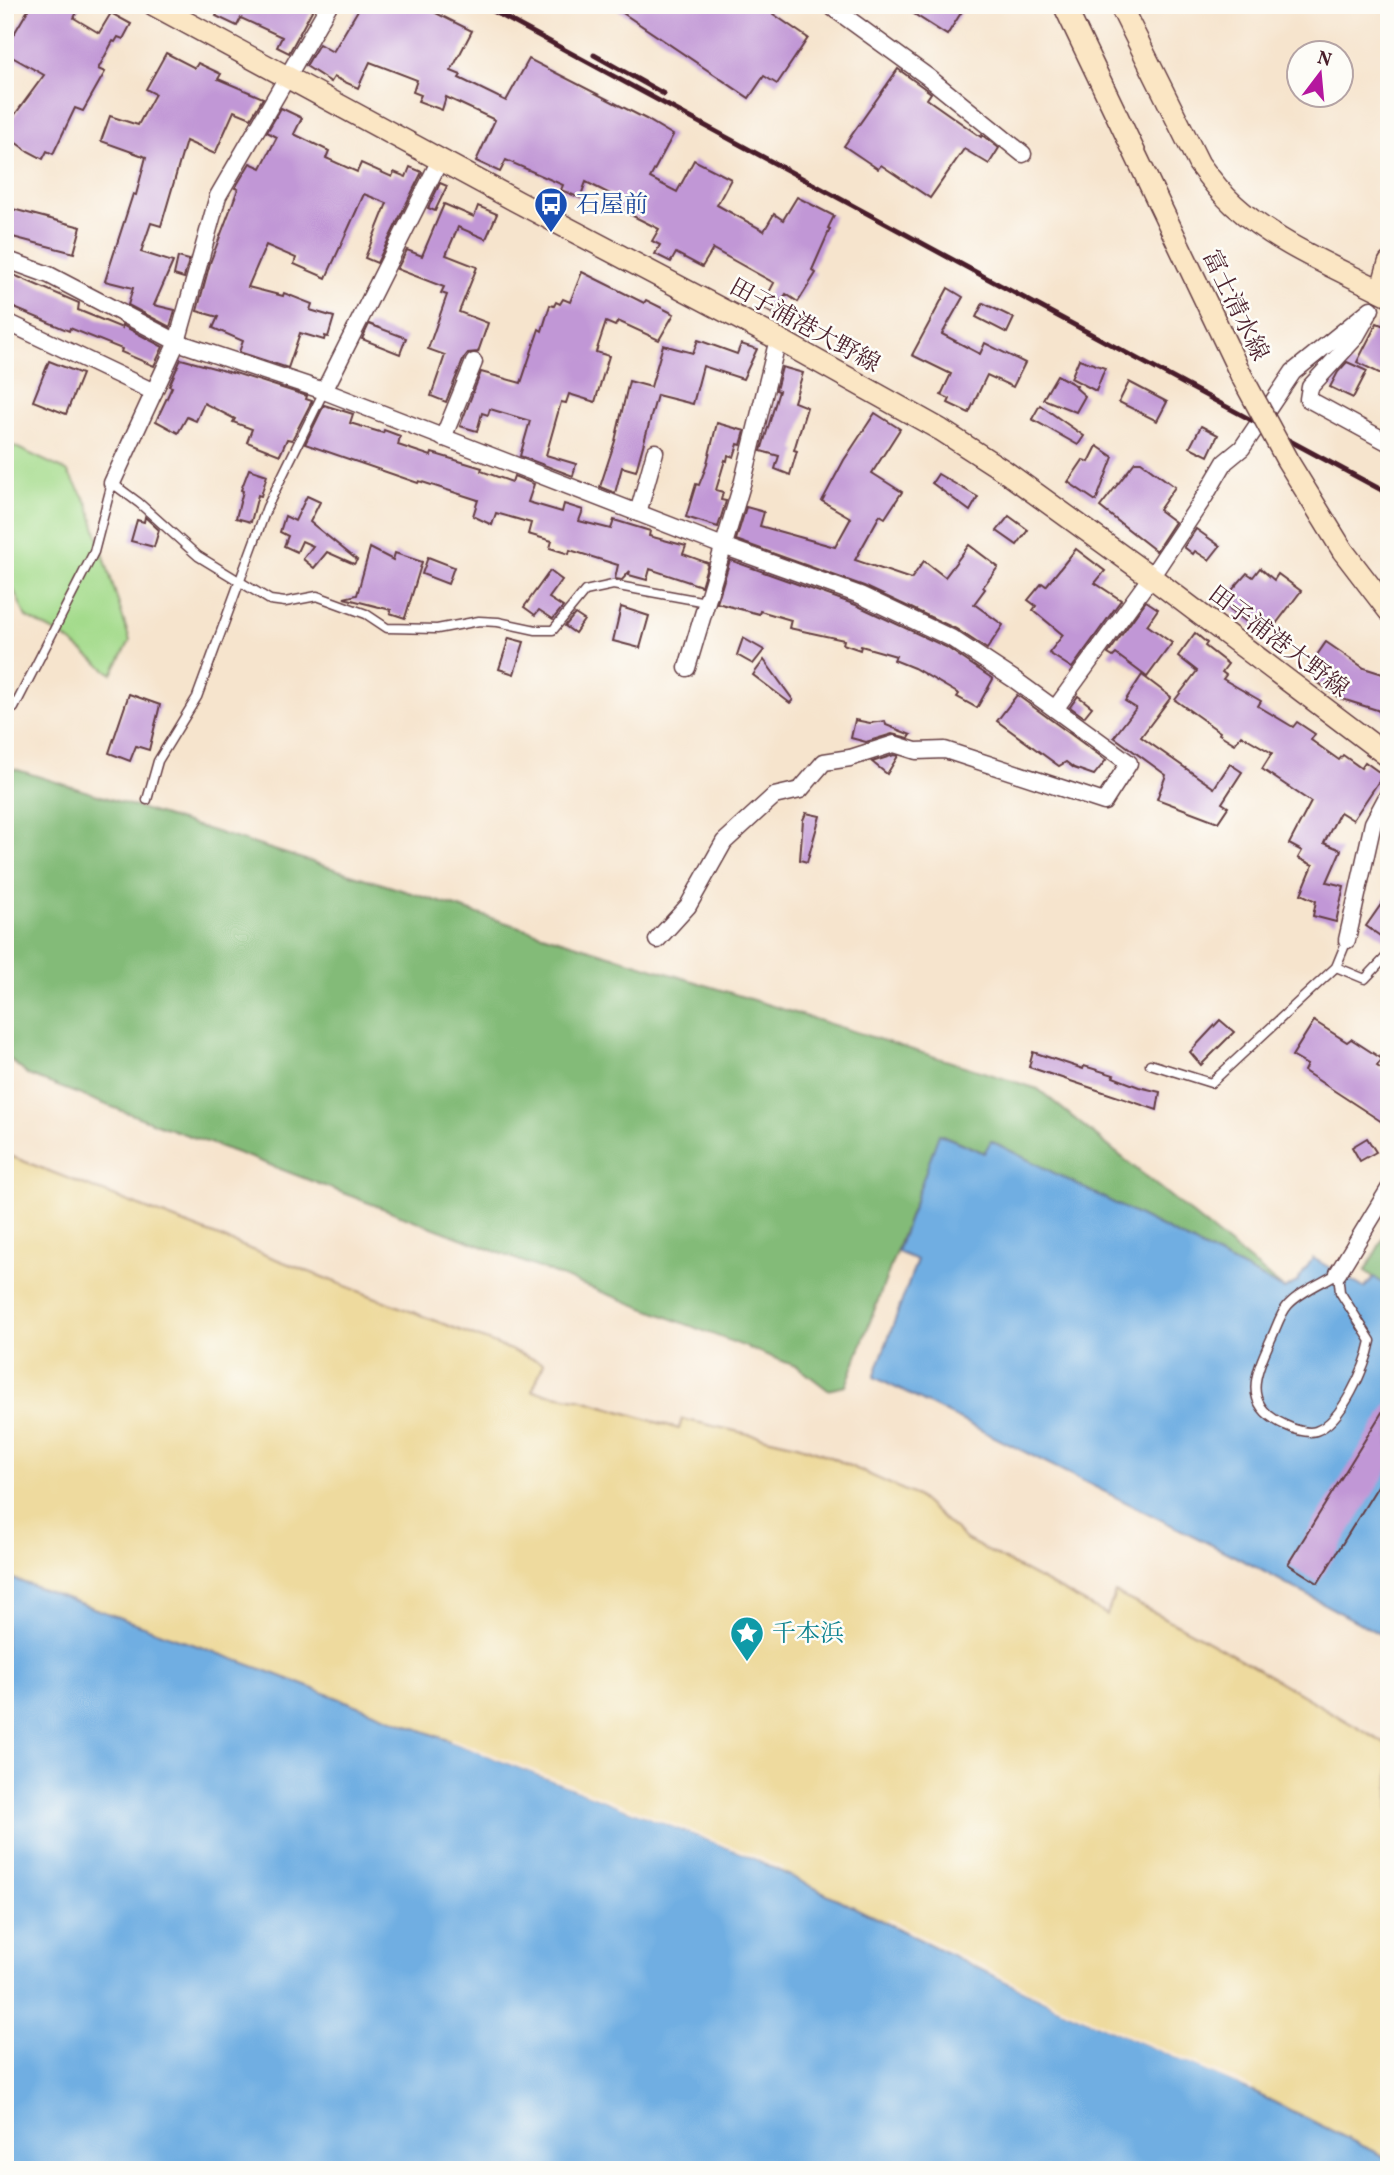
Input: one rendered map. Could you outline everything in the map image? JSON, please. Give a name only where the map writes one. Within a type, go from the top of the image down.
[{"type":"main road","name":"田子浦港大野線","points":[[154,5],[778,339],[941,430],[1003,470],[1151,577],[1389,757]]},
{"type":"main road","name":"富士清水線","points":[[1065,5],[1241,375],[1287,460],[1343,551],[1389,611]]},
{"type":"main road","points":[[1120,5],[1199,164],[1235,206],[1267,230],[1380,298],[1389,263]]},
{"type":"street","points":[[112,483],[177,342],[218,196],[329,5]]},
{"type":"street","points":[[829,5],[928,76],[1023,154]]},
{"type":"street","points":[[324,391],[440,160]]},
{"type":"street","points":[[5,259],[49,275],[177,342],[324,391],[723,546],[860,595],[951,638],[1129,763],[1104,802],[945,750],[916,751],[894,744],[850,758],[824,762],[800,790],[774,796],[724,842],[688,906],[657,940]]},
{"type":"street","points":[[1380,298],[1355,338],[1310,387],[1308,399],[1389,443]]},
{"type":"street","points":[[1055,709],[1151,577],[1225,462],[1242,448],[1293,372],[1380,298]]},
{"type":"street","points":[[5,321],[153,392]]},
{"type":"street","points":[[687,668],[743,481],[778,339]]},
{"type":"street","points":[[443,438],[474,362]]},
{"type":"street","points":[[638,513],[655,452]]},
{"type":"street","points":[[1347,940],[1373,823],[1389,793]]},
{"type":"street","points":[[1338,1273],[1389,1189]]},
{"type":"lane","points":[[147,800],[158,761],[197,697],[267,508],[324,391]]},
{"type":"lane","points":[[14,708],[94,552],[112,483],[139,503],[198,556],[270,600],[285,602],[317,596],[366,614],[387,628],[437,629],[479,621],[553,630],[585,591],[613,585],[706,602]]},
{"type":"lane","points":[[1150,1064],[1211,1083],[1336,967],[1347,940]]},
{"type":"lane","points":[[1336,967],[1365,979],[1385,958],[1389,961]]},
{"type":"lane","points":[[1338,1273],[1340,1292],[1371,1341],[1368,1359],[1339,1411],[1317,1431],[1304,1432],[1288,1427],[1265,1412],[1257,1400],[1254,1385],[1256,1371],[1287,1306],[1338,1273]]},
{"type":"green space","points":[[5,442],[67,471],[88,504],[130,641],[112,674],[64,637],[26,617],[5,571]]},
{"type":"green space","points":[[5,766],[1038,1089],[1284,1289],[991,1141],[985,1153],[940,1134],[846,1386],[828,1390],[798,1367],[28,1075],[5,1055]]},
{"type":"green space","points":[[1389,1228],[1389,1288],[1365,1271]]},
{"type":"sand","name":"千本浜","points":[[5,1154],[544,1363],[532,1391],[583,1400],[679,1429],[682,1419],[821,1453],[917,1496],[967,1540],[1107,1615],[1115,1593],[1219,1647],[1389,1746],[1389,2159],[1235,2083],[1058,2007],[747,1855],[275,1674],[5,1576]]},
{"type":"water","points":[[939,1134],[984,1153],[991,1141],[1284,1289],[1297,1282],[1313,1258],[1364,1288],[1374,1277],[1389,1288],[1389,1639],[1248,1563],[874,1377],[917,1260],[897,1252]]},
{"type":"water","points":[[5,1576],[275,1674],[747,1855],[1058,2007],[1235,2083],[1389,2159],[1389,2170],[5,2170]]},
{"type":"pier","points":[[452,1738],[784,1868],[782,1871],[747,1855],[449,1741]]},
{"type":"pier","points":[[888,1918],[1059,2004],[1237,2080],[1253,2088],[1252,2091],[1058,2007],[885,1921]]},
{"type":"building","points":[[31,5],[81,5],[74,18],[99,33],[111,13],[131,24],[123,39],[118,37],[113,41],[98,69],[105,72],[83,111],[75,108],[53,154],[47,151],[43,159],[5,135],[5,128],[44,75],[5,53]]},
{"type":"building","points":[[215,5],[315,5],[289,53],[277,47],[282,37],[241,18],[237,26],[216,16],[220,8]]},
{"type":"building","points":[[361,5],[420,5],[472,31],[451,71],[461,75],[459,78],[506,101],[529,59],[646,119],[673,135],[650,178],[677,192],[694,160],[731,179],[717,205],[764,231],[774,214],[783,220],[797,197],[834,216],[812,270],[816,273],[798,302],[786,294],[773,314],[761,307],[774,283],[713,249],[702,267],[676,253],[671,262],[655,254],[660,245],[652,241],[659,229],[609,204],[614,196],[586,182],[580,198],[561,190],[563,185],[506,160],[500,172],[476,161],[495,120],[446,97],[442,110],[418,101],[421,95],[413,92],[417,80],[370,62],[358,88],[334,77],[331,82],[306,66],[319,44],[333,52]]},
{"type":"building","points":[[611,5],[760,5],[808,38],[777,84],[764,76],[749,98]]},
{"type":"building","points":[[900,5],[966,5],[947,35]]},
{"type":"building","points":[[166,53],[195,68],[198,63],[221,74],[218,79],[263,98],[251,118],[234,111],[215,154],[186,141],[161,226],[151,223],[141,252],[173,262],[154,305],[175,310],[170,327],[128,305],[133,288],[105,281],[133,194],[136,195],[146,157],[101,141],[110,116],[138,125],[155,94],[146,89]]},
{"type":"building","points":[[898,69],[931,93],[927,99],[999,148],[989,164],[964,149],[930,198],[881,165],[878,169],[844,146]]},
{"type":"building","points":[[281,108],[302,118],[294,134],[329,151],[326,158],[357,172],[361,163],[392,177],[394,172],[406,177],[410,167],[422,172],[377,263],[365,258],[387,203],[364,194],[326,278],[294,264],[296,258],[266,245],[248,287],[283,296],[284,293],[312,304],[310,310],[334,317],[328,337],[325,336],[324,340],[300,333],[288,368],[239,352],[243,341],[213,328],[218,317],[197,311],[210,263],[238,189],[235,188],[250,163],[261,168],[277,137],[267,132]]},
{"type":"building","points":[[440,183],[447,186],[435,211],[428,208]]},
{"type":"building","points":[[444,204],[474,217],[478,206],[497,214],[486,239],[458,227],[446,255],[477,267],[459,312],[488,323],[478,352],[468,353],[464,358],[446,402],[431,396],[445,355],[428,349],[447,295],[441,293],[444,287],[397,269],[407,250],[422,256]]},
{"type":"building","points":[[5,207],[81,227],[74,253],[5,235]]},
{"type":"building","points":[[178,257],[189,260],[184,278],[174,275]]},
{"type":"building","points":[[582,272],[644,303],[646,300],[674,314],[659,340],[618,321],[615,326],[606,322],[596,352],[609,356],[595,402],[569,394],[566,403],[561,402],[546,455],[576,464],[573,476],[520,456],[530,421],[490,409],[488,415],[482,413],[477,431],[460,426],[481,372],[521,383],[550,305],[554,306],[556,302],[560,304],[563,299],[570,302]]},
{"type":"building","points":[[9,273],[79,303],[78,310],[122,328],[122,325],[163,347],[154,366],[121,352],[122,349],[70,328],[69,331],[5,304],[5,281]]},
{"type":"building","points":[[948,288],[963,297],[942,334],[980,354],[985,343],[1025,363],[1013,387],[987,375],[969,413],[948,403],[950,399],[941,395],[951,374],[912,355]]},
{"type":"building","points":[[983,303],[1014,318],[1007,333],[976,317]]},
{"type":"building","points":[[1377,323],[1389,328],[1389,378],[1357,362]]},
{"type":"building","points":[[369,324],[406,338],[400,354],[362,339]]},
{"type":"building","points":[[698,340],[737,354],[741,344],[757,349],[743,379],[703,366],[693,404],[657,395],[636,471],[622,467],[615,493],[600,487],[615,441],[629,381],[651,387],[663,345],[693,353]]},
{"type":"building","points":[[181,359],[307,396],[306,399],[312,401],[292,440],[287,439],[280,455],[247,442],[252,429],[233,422],[235,419],[204,403],[196,421],[187,417],[178,433],[156,421],[172,387],[169,386]]},
{"type":"building","points":[[1079,359],[1105,368],[1096,391],[1071,378]]},
{"type":"building","points":[[49,361],[82,374],[66,414],[33,401]]},
{"type":"building","points":[[1347,362],[1367,371],[1353,398],[1330,387]]},
{"type":"building","points":[[782,367],[803,373],[794,402],[807,407],[794,450],[797,451],[790,475],[775,469],[779,456],[761,451],[779,391],[776,390]]},
{"type":"building","points":[[1057,375],[1077,386],[1085,396],[1076,412],[1043,399]]},
{"type":"building","points":[[1129,382],[1167,402],[1157,421],[1119,402]]},
{"type":"building","points":[[324,405],[353,414],[350,423],[400,436],[398,445],[482,468],[481,471],[512,482],[514,476],[534,484],[528,502],[562,512],[564,504],[583,510],[579,521],[611,529],[614,520],[650,531],[649,536],[686,546],[683,554],[708,563],[701,586],[650,569],[647,580],[629,575],[630,571],[622,580],[615,579],[618,565],[570,550],[569,554],[550,548],[552,541],[528,534],[531,523],[496,513],[492,525],[473,516],[478,500],[419,481],[418,483],[305,444]]},
{"type":"building","points":[[1040,405],[1084,436],[1078,445],[1032,419]]},
{"type":"building","points":[[875,413],[900,429],[872,473],[902,492],[885,518],[880,515],[855,560],[911,579],[924,561],[945,577],[969,545],[998,567],[974,604],[1003,625],[987,649],[956,629],[864,586],[736,540],[746,507],[764,512],[760,526],[835,547],[851,518],[822,501],[844,460]]},
{"type":"building","points":[[717,423],[745,431],[734,457],[728,455],[727,461],[725,460],[716,490],[723,492],[721,500],[726,501],[718,527],[686,517],[696,484],[699,485],[706,467]]},
{"type":"building","points":[[1201,426],[1218,435],[1208,456],[1190,447]]},
{"type":"building","points":[[1097,446],[1113,457],[1096,501],[1068,482],[1083,460],[1089,462]]},
{"type":"building","points":[[1135,462],[1141,462],[1175,487],[1159,510],[1175,522],[1156,551],[1100,507]]},
{"type":"building","points":[[249,469],[267,475],[251,522],[236,518],[243,491],[241,490]]},
{"type":"building","points":[[938,474],[978,497],[970,511],[932,483]]},
{"type":"building","points":[[307,496],[320,502],[310,522],[357,560],[354,564],[327,552],[314,568],[303,559],[313,546],[302,541],[297,552],[284,546],[288,536],[280,532],[285,516],[295,521]]},
{"type":"building","points":[[1009,516],[1028,530],[1017,545],[997,531]]},
{"type":"building","points":[[145,517],[159,530],[154,547],[131,541],[137,520],[144,522]]},
{"type":"building","points":[[1196,529],[1220,546],[1209,560],[1184,547]]},
{"type":"building","points":[[370,548],[393,560],[395,553],[422,562],[405,618],[390,613],[391,610],[344,598],[357,595]]},
{"type":"building","points":[[1076,549],[1105,571],[1095,583],[1121,600],[1072,668],[1049,653],[1063,635],[1033,610],[1036,606],[1028,600],[1042,583],[1046,586]]},
{"type":"building","points":[[428,557],[454,567],[448,584],[422,574]]},
{"type":"building","points":[[730,560],[856,605],[946,647],[993,679],[977,708],[957,697],[959,694],[914,668],[894,660],[896,656],[861,646],[860,650],[843,644],[844,640],[789,628],[791,620],[717,603]]},
{"type":"building","points":[[1260,568],[1274,580],[1278,574],[1301,591],[1266,637],[1227,607],[1232,603],[1226,597],[1247,573],[1253,577]]},
{"type":"building","points":[[550,571],[562,580],[549,598],[563,607],[553,619],[539,610],[535,615],[524,607]]},
{"type":"building","points":[[1146,601],[1158,609],[1147,625],[1172,643],[1147,677],[1116,654],[1113,657],[1108,654]]},
{"type":"building","points":[[621,607],[649,616],[640,648],[613,641]]},
{"type":"building","points":[[575,614],[584,620],[575,633],[565,626]]},
{"type":"building","points":[[1195,633],[1207,643],[1205,646],[1228,664],[1222,672],[1226,675],[1223,679],[1261,701],[1258,706],[1293,727],[1297,722],[1315,734],[1311,740],[1339,760],[1343,755],[1361,768],[1365,762],[1383,775],[1353,820],[1340,812],[1324,843],[1341,850],[1327,882],[1344,886],[1336,922],[1313,916],[1316,901],[1301,894],[1313,865],[1298,858],[1302,851],[1289,844],[1311,802],[1262,769],[1272,753],[1241,735],[1235,744],[1175,700],[1197,671],[1178,656]]},
{"type":"building","points":[[509,638],[524,642],[514,674],[499,669]]},
{"type":"building","points":[[743,638],[764,650],[753,664],[737,655]]},
{"type":"building","points":[[1326,642],[1364,668],[1389,676],[1389,719],[1377,710],[1339,698],[1316,681],[1320,676],[1308,668]]},
{"type":"building","points":[[764,660],[793,700],[790,703],[753,675]]},
{"type":"building","points":[[1142,675],[1171,697],[1141,737],[1214,788],[1230,764],[1242,772],[1222,803],[1228,807],[1218,822],[1157,799],[1166,775],[1114,737],[1136,708],[1125,701]]},
{"type":"building","points":[[129,694],[160,705],[149,750],[136,746],[130,761],[109,753]]},
{"type":"building","points":[[1017,695],[1106,760],[1094,775],[1066,762],[1059,766],[997,721]]},
{"type":"building","points":[[1078,696],[1092,707],[1084,717],[1070,707]]},
{"type":"building","points":[[855,720],[870,723],[885,721],[886,725],[911,735],[909,738],[892,734],[866,742],[851,738]]},
{"type":"building","points":[[898,756],[887,774],[872,762]]},
{"type":"building","points":[[806,813],[820,816],[807,862],[800,860]]},
{"type":"building","points":[[1389,893],[1389,942],[1366,926]]},
{"type":"building","points":[[1220,1020],[1234,1032],[1201,1065],[1190,1052]]},
{"type":"building","points":[[1314,1021],[1347,1042],[1351,1039],[1382,1059],[1377,1066],[1389,1074],[1389,1112],[1382,1122],[1304,1071],[1307,1065],[1292,1056]]},
{"type":"building","points":[[1033,1052],[1083,1069],[1084,1066],[1114,1075],[1113,1077],[1139,1087],[1160,1092],[1157,1110],[1029,1067]]},
{"type":"building","points":[[1367,1138],[1376,1152],[1360,1161],[1352,1147]]},
{"type":"building","points":[[1389,1401],[1389,1468],[1318,1583],[1288,1564]]},
{"type":"railway","points":[[482,5],[1389,494]]},
{"type":"railway","points":[[594,55],[664,94]]},
{"type":"place","name":"石屋前","points":[[551,234]]},
{"type":"place","name":"千本浜","points":[[747,1663]]}]
